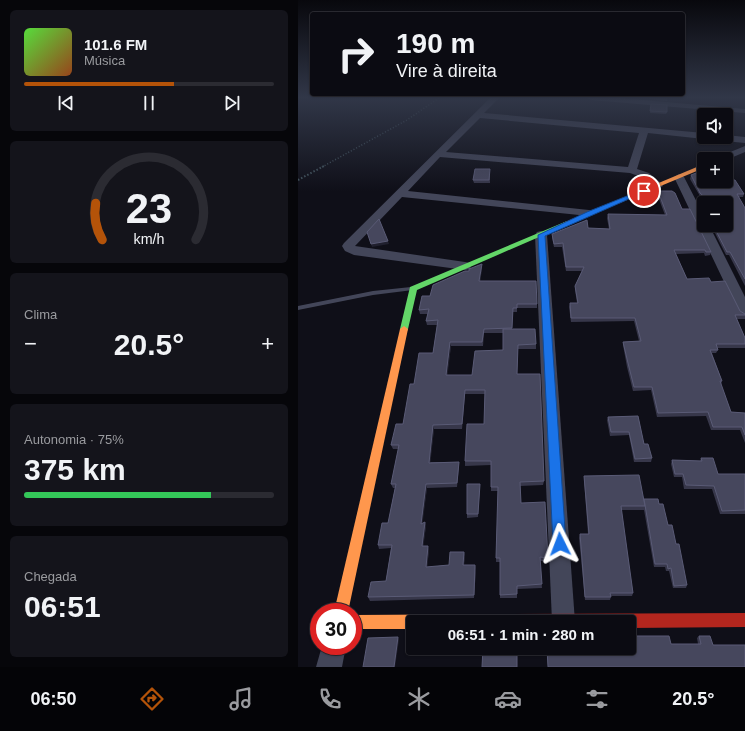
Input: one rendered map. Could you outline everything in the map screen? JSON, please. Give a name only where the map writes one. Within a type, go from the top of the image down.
[{"type":"street","points":[[463,129],[348,246],[354,251],[465,266]]},
{"type":"street","points":[[624,129],[697,135]]},
{"type":"street","points":[[632,170],[644,131]]},
{"type":"street","points":[[733,139],[745,140]]},
{"type":"street","points":[[741,150],[745,162]]},
{"type":"street","points":[[438,154],[632,170],[646,175],[658,186]]},
{"type":"street","points":[[343,603],[413,289],[589,213],[697,169]]},
{"type":"street","points":[[679,176],[745,311]]},
{"type":"street","points":[[400,193],[589,213]]},
{"type":"street","points":[[545,208],[559,227]]},
{"type":"street","points":[[541,235],[564,615]]},
{"type":"street","points":[[636,621],[745,620]]},
{"type":"street","points":[[362,622],[406,622]]},
{"type":"street","points":[[329,667],[332,655]]},
{"type":"lane","points":[[298,308],[373,293],[413,289]]},
{"type":"path","points":[[298,180],[390,129]]},
{"type":"building","points":[[475,169],[490,169],[489,180],[473,180]]},
{"type":"building","points":[[697,173],[697,187],[691,175]]},
{"type":"building","points":[[733,180],[735,180],[744,194],[737,194],[745,208],[745,279],[730,252],[727,252],[717,232],[733,232],[733,196],[703,196],[698,188],[733,188]]},
{"type":"building","points":[[658,191],[672,191],[675,193],[682,209],[690,209],[697,223],[697,232],[701,232],[711,252],[706,252],[705,250],[674,250],[687,279],[709,278],[711,282],[725,281],[740,311],[745,314],[735,315],[745,338],[745,344],[716,344],[718,350],[710,350],[722,381],[720,381],[731,412],[745,413],[745,435],[742,427],[713,427],[708,412],[658,413],[652,387],[634,387],[628,363],[623,342],[641,341],[635,318],[571,318],[570,303],[578,303],[575,286],[584,267],[566,267],[563,243],[554,244],[552,234],[587,220],[588,228],[610,229],[608,214],[667,215]]},
{"type":"building","points":[[379,219],[388,241],[371,244],[367,232]]},
{"type":"building","points":[[482,264],[479,281],[536,281],[537,304],[517,304],[517,308],[513,308],[512,328],[484,329],[482,342],[450,342],[446,375],[472,375],[475,351],[503,350],[503,329],[535,329],[536,344],[518,345],[517,374],[540,374],[544,481],[520,482],[521,503],[545,502],[548,558],[540,557],[542,584],[517,586],[517,594],[500,595],[500,558],[496,558],[498,487],[491,487],[491,461],[465,461],[467,424],[484,424],[485,390],[465,390],[462,424],[433,425],[429,463],[459,462],[457,483],[426,484],[421,524],[425,522],[422,546],[428,546],[426,567],[449,565],[450,552],[464,552],[463,565],[475,565],[474,595],[368,597],[371,582],[386,581],[392,545],[378,545],[382,523],[388,523],[396,484],[391,484],[399,445],[391,445],[396,424],[403,424],[410,384],[414,384],[419,353],[433,353],[438,320],[426,321],[429,309],[419,310],[422,296],[430,296],[433,285],[465,271],[469,271],[469,269]]},
{"type":"building","points":[[638,416],[644,444],[648,444],[652,458],[635,459],[629,432],[611,432],[608,417]]},
{"type":"building","points":[[701,458],[713,458],[718,474],[745,474],[745,510],[722,511],[714,486],[686,485],[683,474],[675,474],[672,460],[702,461]]},
{"type":"building","points":[[639,475],[645,506],[621,506],[633,593],[610,593],[611,597],[585,597],[580,534],[589,534],[584,476]]},
{"type":"building","points":[[467,484],[480,484],[478,514],[467,514]]},
{"type":"building","points":[[644,499],[658,499],[659,504],[663,504],[668,525],[672,525],[676,544],[679,544],[687,585],[674,586],[671,568],[668,569],[667,564],[655,564]]},
{"type":"building","points":[[636,636],[669,636],[671,644],[701,644],[699,636],[710,636],[713,645],[745,645],[745,667],[548,667],[547,655],[636,655]]},
{"type":"building","points":[[398,637],[394,667],[363,667],[368,638]]},
{"type":"building","points":[[483,655],[517,655],[517,667],[482,667]]},
{"type":"traffic: fast","points":[[404,329],[413,289],[567,223]]},
{"type":"traffic: slow","points":[[567,223],[697,169]]},
{"type":"traffic: slow","points":[[343,603],[404,329]]},
{"type":"traffic: slow","points":[[362,622],[406,622]]},
{"type":"traffic: jam","points":[[636,620],[745,620]]},
{"type":"route","points":[[560,544],[541,235],[589,213],[644,191]]}]
